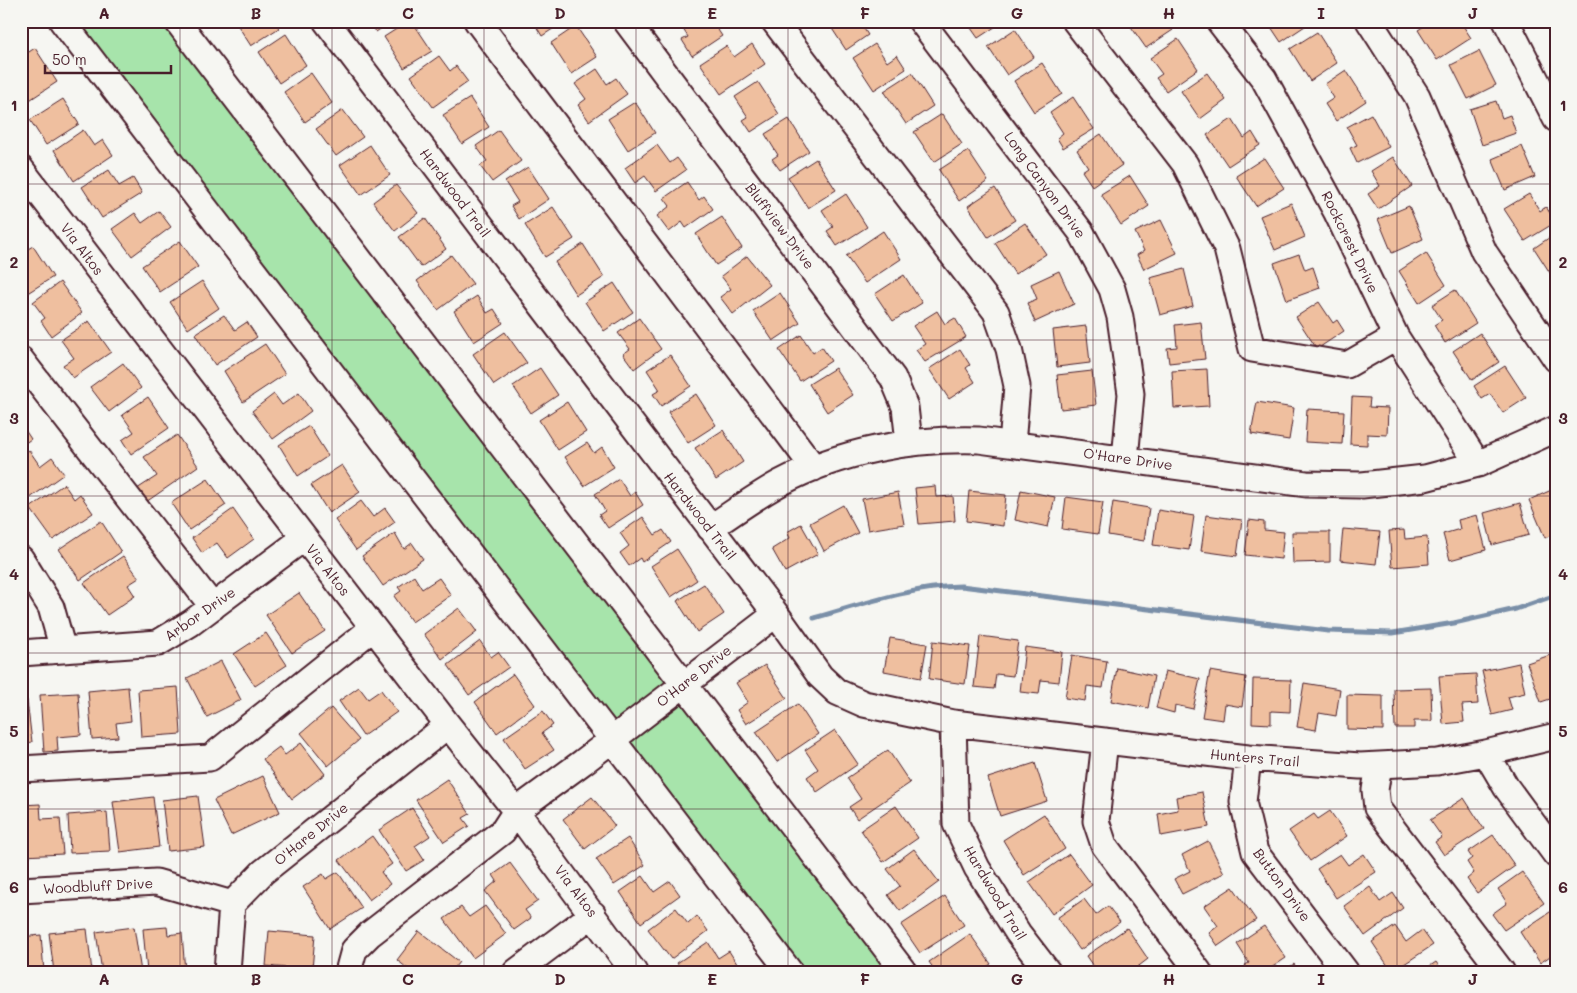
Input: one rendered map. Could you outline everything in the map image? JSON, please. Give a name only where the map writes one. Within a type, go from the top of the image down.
[{"type":"street","points":[[62,21],[790,972]]},
{"type":"street","points":[[177,21],[904,972]]},
{"type":"street","name":"Hardwood Trail","points":[[326,21],[776,614],[820,676],[837,692],[864,704],[954,723],[956,824],[977,868],[1018,933],[1048,972]]},
{"type":"street","points":[[477,21],[814,468]]},
{"type":"street","name":"Bluffview Drive","points":[[626,21],[893,378],[905,407],[909,442]]},
{"type":"street","points":[[774,21],[996,312],[1009,349],[1017,386],[1012,444]]},
{"type":"street","name":"Long Canyon Drive","points":[[921,21],[1081,232],[1112,289],[1120,317],[1130,394],[1126,459]]},
{"type":"street","points":[[1075,21],[1185,164],[1227,249],[1252,349],[1347,365],[1396,337]]},
{"type":"street","name":"Rockcrest Drive","points":[[1219,21],[1264,79],[1336,211],[1396,337],[1478,464]]},
{"type":"street","points":[[1369,21],[1417,96],[1484,252],[1556,359]]},
{"type":"street","points":[[1506,21],[1556,119]]},
{"type":"street","name":"Via Altos","points":[[21,170],[516,811],[634,972]]},
{"type":"street","points":[[21,360],[212,606]]},
{"type":"street","name":"O'Hare Drive","points":[[710,528],[780,483],[814,468],[830,462],[909,442],[944,439],[1012,444],[1306,484],[1362,485],[1424,478],[1478,464],[1556,429]]},
{"type":"street","name":"Arbor Drive","points":[[21,652],[158,643],[304,538]]},
{"type":"street","points":[[21,559],[52,607],[62,650]]},
{"type":"street","name":"O'Hare Drive","points":[[348,972],[354,950],[370,934],[503,831],[516,811],[776,614]]},
{"type":"street","points":[[21,769],[210,758],[373,628]]},
{"type":"street","name":"Hunters Trail","points":[[954,723],[1248,758],[1360,766],[1437,762],[1486,753],[1556,736]]},
{"type":"street","name":"O'Hare Drive","points":[[232,904],[263,872],[448,725]]},
{"type":"street","points":[[1105,741],[1096,821],[1104,845],[1199,972]]},
{"type":"street","points":[[1486,753],[1506,787],[1556,855]]},
{"type":"street","name":"Button Drive","points":[[1248,758],[1243,802],[1254,852],[1346,972]]},
{"type":"street","points":[[1379,765],[1375,790],[1377,808],[1502,972]]},
{"type":"street","name":"Woodbluff Drive","points":[[21,890],[156,882],[232,904]]},
{"type":"street","points":[[227,972],[232,904]]},
{"type":"street","points":[[516,972],[593,914]]},
{"type":"green space","points":[[66,21],[163,21],[892,972],[794,972]]},
{"type":"building","points":[[235,21],[274,21],[279,28],[251,46]]},
{"type":"building","points":[[370,21],[392,21],[376,32]]},
{"type":"building","points":[[412,21],[432,51],[404,68],[384,37]]},
{"type":"building","points":[[533,21],[565,21],[542,36]]},
{"type":"building","points":[[678,21],[712,21],[722,36],[692,56],[682,40],[688,37]]},
{"type":"building","points":[[827,21],[859,21],[868,35],[846,50]]},
{"type":"building","points":[[966,21],[1004,21],[978,38]]},
{"type":"building","points":[[1127,21],[1167,21],[1173,30],[1146,48]]},
{"type":"building","points":[[1267,21],[1306,21],[1308,24],[1281,42]]},
{"type":"building","points":[[1432,21],[1460,21],[1471,38],[1437,60],[1418,30]]},
{"type":"building","points":[[576,26],[597,57],[571,74],[551,43]]},
{"type":"building","points":[[1015,29],[1034,57],[1007,75],[988,47]]},
{"type":"building","points":[[1317,32],[1337,63],[1310,81],[1290,49]]},
{"type":"building","points":[[286,34],[306,65],[279,83],[259,52]]},
{"type":"building","points":[[1178,39],[1198,69],[1166,91],[1156,78],[1162,74],[1150,58]]},
{"type":"building","points":[[752,44],[765,64],[721,94],[700,63],[726,46],[734,57]]},
{"type":"building","points":[[875,44],[887,62],[897,55],[906,69],[874,90],[853,58]]},
{"type":"building","points":[[35,48],[57,82],[25,103],[21,97],[21,57]]},
{"type":"building","points":[[1479,51],[1496,85],[1468,99],[1451,65]]},
{"type":"building","points":[[439,56],[450,71],[456,66],[468,82],[433,107],[411,76]]},
{"type":"building","points":[[1042,63],[1062,94],[1034,112],[1014,81]]},
{"type":"building","points":[[597,69],[607,84],[616,78],[627,94],[589,121],[578,105],[586,99],[575,84]]},
{"type":"building","points":[[1346,70],[1366,101],[1336,121],[1325,104],[1334,98],[1325,84]]},
{"type":"building","points":[[311,73],[332,103],[305,122],[284,92]]},
{"type":"building","points":[[912,73],[933,106],[906,124],[884,91]]},
{"type":"building","points":[[1207,73],[1226,100],[1200,119],[1181,91]]},
{"type":"building","points":[[758,82],[779,114],[751,132],[743,120],[748,117],[735,97]]},
{"type":"building","points":[[1073,97],[1094,129],[1063,148],[1057,138],[1063,133],[1050,113]]},
{"type":"building","points":[[470,98],[489,127],[462,144],[443,115]]},
{"type":"building","points":[[63,99],[79,124],[46,145],[30,120]]},
{"type":"building","points":[[1496,101],[1502,118],[1510,115],[1516,133],[1482,145],[1470,109]]},
{"type":"building","points":[[635,102],[655,133],[628,150],[608,119]]},
{"type":"building","points":[[343,110],[363,137],[336,156],[316,129]]},
{"type":"building","points":[[942,114],[962,144],[934,162],[914,132]]},
{"type":"building","points":[[1371,114],[1389,147],[1357,163],[1350,148],[1357,145],[1347,127]]},
{"type":"building","points":[[789,119],[809,151],[780,170],[772,159],[778,155],[765,134]]},
{"type":"building","points":[[1232,119],[1244,138],[1252,132],[1260,145],[1228,166],[1207,135]]},
{"type":"building","points":[[83,130],[94,146],[103,140],[113,155],[74,181],[54,150]]},
{"type":"building","points":[[499,130],[521,161],[492,182],[480,166],[487,161],[476,146]]},
{"type":"building","points":[[1101,134],[1122,165],[1092,186],[1082,171],[1088,167],[1077,150]]},
{"type":"building","points":[[370,145],[390,175],[361,195],[340,165]]},
{"type":"building","points":[[657,145],[670,163],[677,158],[686,170],[656,191],[645,176],[635,183],[625,168]]},
{"type":"building","points":[[1522,146],[1535,177],[1505,190],[1492,159]]},
{"type":"building","points":[[968,151],[988,181],[959,201],[939,170]]},
{"type":"building","points":[[1393,157],[1412,186],[1378,209],[1368,194],[1380,186],[1371,171]]},
{"type":"building","points":[[1264,158],[1284,188],[1256,206],[1236,176]]},
{"type":"building","points":[[816,159],[836,190],[808,208],[788,177]]},
{"type":"building","points":[[528,167],[549,199],[519,219],[511,206],[518,202],[505,182]]},
{"type":"building","points":[[109,170],[119,186],[133,178],[142,193],[102,218],[82,187]]},
{"type":"building","points":[[1130,176],[1149,206],[1121,225],[1101,194]]},
{"type":"building","points":[[687,182],[699,200],[704,196],[713,209],[686,228],[682,222],[669,232],[657,216],[670,206],[664,198]]},
{"type":"building","points":[[396,185],[418,213],[395,231],[373,202]]},
{"type":"building","points":[[995,188],[1015,220],[988,237],[968,206]]},
{"type":"building","points":[[846,194],[867,227],[837,246],[827,231],[833,227],[822,210]]},
{"type":"building","points":[[1529,194],[1540,211],[1546,207],[1556,222],[1525,241],[1504,209]]},
{"type":"building","points":[[1291,203],[1305,237],[1275,250],[1260,216]]},
{"type":"building","points":[[1409,206],[1423,239],[1392,253],[1378,219]]},
{"type":"building","points":[[553,207],[574,239],[545,257],[525,225]]},
{"type":"building","points":[[159,211],[171,227],[132,256],[112,229],[135,213],[142,223]]},
{"type":"building","points":[[722,217],[742,248],[716,265],[696,234]]},
{"type":"building","points":[[425,218],[446,249],[421,267],[399,237]]},
{"type":"building","points":[[1161,220],[1177,253],[1144,269],[1137,255],[1144,251],[1135,232]]},
{"type":"building","points":[[1025,223],[1046,254],[1015,274],[995,243]]},
{"type":"building","points":[[883,231],[901,259],[865,283],[846,256]]},
{"type":"building","points":[[1556,233],[1556,278],[1554,279],[1534,248]]},
{"type":"building","points":[[180,241],[198,267],[160,292],[142,266]]},
{"type":"building","points":[[583,244],[604,277],[576,295],[555,262]]},
{"type":"building","points":[[33,246],[53,277],[21,297],[21,253]]},
{"type":"building","points":[[1426,253],[1446,285],[1419,303],[1399,271]]},
{"type":"building","points":[[1299,254],[1305,270],[1313,267],[1320,288],[1287,300],[1274,263]]},
{"type":"building","points":[[451,255],[473,284],[438,310],[417,281]]},
{"type":"building","points":[[747,256],[770,285],[733,314],[720,297],[731,289],[721,276]]},
{"type":"building","points":[[1184,269],[1193,306],[1160,315],[1150,278]]},
{"type":"building","points":[[1059,271],[1074,304],[1035,322],[1027,303],[1037,299],[1031,284]]},
{"type":"building","points":[[904,275],[922,303],[893,321],[875,294]]},
{"type":"building","points":[[202,281],[219,308],[188,329],[170,302]]},
{"type":"building","points":[[60,282],[82,313],[51,336],[41,321],[45,318],[33,302]]},
{"type":"building","points":[[614,283],[633,312],[604,331],[585,302]]},
{"type":"building","points":[[1455,290],[1476,323],[1445,343],[1434,325],[1442,320],[1432,305]]},
{"type":"building","points":[[780,293],[800,323],[773,341],[753,311]]},
{"type":"building","points":[[477,296],[487,313],[494,309],[503,323],[474,342],[454,311]]},
{"type":"building","points":[[1319,302],[1333,323],[1337,320],[1344,331],[1317,349],[1296,317]]},
{"type":"building","points":[[937,311],[945,324],[955,318],[966,337],[925,362],[916,350],[925,344],[913,326]]},
{"type":"building","points":[[224,315],[235,330],[247,322],[257,337],[215,365],[195,334]]},
{"type":"building","points":[[639,318],[661,349],[634,369],[623,354],[630,349],[618,333]]},
{"type":"building","points":[[89,321],[111,352],[73,378],[63,365],[74,358],[61,340]]},
{"type":"building","points":[[1201,322],[1205,359],[1169,363],[1167,348],[1177,347],[1175,325]]},
{"type":"building","points":[[1086,326],[1090,363],[1057,367],[1053,330]]},
{"type":"building","points":[[505,332],[527,363],[494,385],[473,354]]},
{"type":"building","points":[[1480,333],[1499,362],[1472,380],[1453,351]]},
{"type":"building","points":[[801,335],[813,353],[822,347],[831,361],[800,381],[779,350]]},
{"type":"building","points":[[265,344],[285,374],[243,402],[224,371]]},
{"type":"building","points":[[960,349],[970,365],[966,368],[975,382],[949,399],[929,369]]},
{"type":"building","points":[[670,355],[691,386],[661,406],[653,394],[660,390],[647,370]]},
{"type":"building","points":[[123,363],[141,388],[109,412],[90,387]]},
{"type":"building","points":[[1505,366],[1526,398],[1503,413],[1490,394],[1482,399],[1474,386]]},
{"type":"building","points":[[540,368],[558,395],[531,413],[513,386]]},
{"type":"building","points":[[835,368],[853,395],[827,412],[809,384]]},
{"type":"building","points":[[1207,369],[1209,406],[1174,408],[1172,371]]},
{"type":"building","points":[[1092,371],[1096,405],[1061,409],[1057,375]]},
{"type":"building","points":[[299,393],[311,411],[273,439],[252,411],[274,394],[282,405]]},
{"type":"building","points":[[696,394],[716,425],[688,443],[668,412]]},
{"type":"building","points":[[148,397],[169,428],[131,454],[122,440],[134,432],[122,415]]},
{"type":"building","points":[[1352,397],[1370,398],[1369,407],[1388,408],[1387,435],[1367,434],[1367,445],[1350,444]]},
{"type":"building","points":[[567,402],[586,432],[558,450],[539,420]]},
{"type":"building","points":[[1257,402],[1294,408],[1289,440],[1251,434]]},
{"type":"building","points":[[1307,409],[1344,411],[1342,444],[1305,442]]},
{"type":"building","points":[[21,424],[31,439],[21,446]]},
{"type":"building","points":[[309,426],[328,456],[298,476],[279,445]]},
{"type":"building","points":[[723,430],[743,462],[716,480],[695,448]]},
{"type":"building","points":[[177,435],[198,466],[146,502],[137,489],[157,476],[144,457]]},
{"type":"building","points":[[587,443],[594,453],[602,447],[614,467],[584,486],[565,457]]},
{"type":"building","points":[[29,450],[40,466],[52,457],[64,474],[23,503],[21,500],[21,456]]},
{"type":"building","points":[[342,465],[360,492],[329,513],[311,485]]},
{"type":"building","points":[[208,479],[226,505],[189,530],[171,503]]},
{"type":"building","points":[[619,479],[630,496],[635,492],[643,505],[608,528],[599,515],[605,511],[595,494]]},
{"type":"building","points":[[64,484],[74,499],[80,494],[93,513],[53,540],[30,508]]},
{"type":"building","points":[[935,486],[936,497],[953,496],[955,521],[919,524],[915,488]]},
{"type":"building","points":[[1556,488],[1556,533],[1545,538],[1529,500]]},
{"type":"building","points":[[1021,490],[1055,497],[1048,527],[1015,520]]},
{"type":"building","points":[[969,491],[1006,495],[1003,526],[966,521]]},
{"type":"building","points":[[898,492],[904,524],[868,530],[862,499]]},
{"type":"building","points":[[1066,497],[1103,502],[1098,534],[1062,529]]},
{"type":"building","points":[[361,501],[373,517],[385,508],[395,522],[356,550],[335,520]]},
{"type":"building","points":[[1113,502],[1149,508],[1144,541],[1108,535]]},
{"type":"building","points":[[1520,503],[1529,535],[1492,545],[1484,513]]},
{"type":"building","points":[[843,505],[858,533],[824,551],[810,523]]},
{"type":"building","points":[[233,509],[254,539],[228,558],[217,543],[202,553],[192,538]]},
{"type":"building","points":[[1158,510],[1194,516],[1189,550],[1153,545]]},
{"type":"building","points":[[1206,515],[1242,520],[1237,556],[1201,551]]},
{"type":"building","points":[[1477,515],[1486,550],[1450,560],[1443,534],[1460,529],[1458,520]]},
{"type":"building","points":[[643,517],[655,535],[663,530],[671,542],[642,562],[640,558],[629,566],[620,553],[629,546],[620,533]]},
{"type":"building","points":[[1249,520],[1264,522],[1264,530],[1284,532],[1281,559],[1245,555]]},
{"type":"building","points":[[101,521],[121,552],[80,580],[59,549]]},
{"type":"building","points":[[801,524],[818,554],[785,572],[772,549],[790,538],[787,532]]},
{"type":"building","points":[[1343,529],[1380,532],[1376,564],[1340,560]]},
{"type":"building","points":[[1404,530],[1405,539],[1427,537],[1429,564],[1392,567],[1389,531]]},
{"type":"building","points":[[1292,532],[1330,532],[1330,562],[1293,563]]},
{"type":"building","points":[[395,533],[404,549],[412,543],[423,559],[383,586],[362,556]]},
{"type":"building","points":[[677,549],[697,580],[671,597],[651,566]]},
{"type":"building","points":[[123,556],[139,578],[128,585],[135,596],[107,615],[84,583]]},
{"type":"building","points":[[414,576],[422,589],[439,578],[451,595],[412,622],[394,596],[401,591],[398,587]]},
{"type":"building","points":[[704,584],[724,614],[697,632],[677,601]]},
{"type":"building","points":[[299,593],[325,631],[292,653],[266,615]]},
{"type":"building","points":[[459,608],[477,632],[442,659],[424,634]]},
{"type":"building","points":[[266,633],[287,665],[255,686],[234,654]]},
{"type":"building","points":[[980,636],[1018,641],[1013,676],[996,674],[994,689],[974,687]]},
{"type":"building","points":[[890,638],[927,644],[921,678],[884,671]]},
{"type":"building","points":[[480,641],[491,657],[498,652],[509,667],[469,695],[448,665]]},
{"type":"building","points":[[933,641],[970,646],[965,684],[929,679]]},
{"type":"building","points":[[1025,647],[1062,652],[1059,682],[1041,680],[1039,694],[1020,692]]},
{"type":"building","points":[[1556,653],[1556,684],[1554,685],[1556,697],[1541,702],[1527,663]]},
{"type":"building","points":[[1072,655],[1107,661],[1103,688],[1087,686],[1085,701],[1065,698]]},
{"type":"building","points":[[221,661],[241,700],[207,717],[187,678]]},
{"type":"building","points":[[1519,663],[1525,693],[1508,697],[1512,710],[1492,715],[1482,671]]},
{"type":"building","points":[[765,665],[787,698],[746,724],[737,710],[748,702],[736,683]]},
{"type":"building","points":[[1117,668],[1154,676],[1148,708],[1111,701]]},
{"type":"building","points":[[1165,671],[1200,679],[1193,709],[1175,705],[1174,713],[1156,708]]},
{"type":"building","points":[[1210,671],[1246,677],[1242,707],[1225,704],[1223,720],[1202,717]]},
{"type":"building","points":[[513,674],[535,705],[497,733],[475,702]]},
{"type":"building","points":[[1476,674],[1478,704],[1462,705],[1464,722],[1443,724],[1439,676]]},
{"type":"building","points":[[1253,679],[1291,680],[1290,712],[1271,711],[1271,724],[1252,723]]},
{"type":"building","points":[[1304,683],[1340,689],[1336,716],[1319,713],[1316,730],[1297,727]]},
{"type":"building","points":[[128,687],[131,721],[116,723],[118,737],[92,739],[88,691]]},
{"type":"building","points":[[178,687],[181,734],[141,737],[138,690]]},
{"type":"building","points":[[359,687],[368,699],[381,690],[397,712],[363,736],[339,701]]},
{"type":"building","points":[[1431,688],[1432,721],[1414,721],[1414,728],[1395,728],[1394,689]]},
{"type":"building","points":[[78,693],[81,735],[57,737],[58,751],[44,752],[40,695]]},
{"type":"building","points":[[1347,695],[1383,696],[1383,730],[1347,729]]},
{"type":"building","points":[[27,700],[32,742],[21,744],[21,701]]},
{"type":"building","points":[[798,704],[818,734],[777,762],[756,732]]},
{"type":"building","points":[[331,708],[359,740],[328,766],[301,733]]},
{"type":"building","points":[[543,711],[553,725],[542,733],[554,750],[525,769],[504,738]]},
{"type":"building","points":[[835,730],[858,764],[817,792],[807,777],[818,769],[805,750]]},
{"type":"building","points":[[301,743],[325,774],[292,799],[263,759],[279,747],[285,755]]},
{"type":"building","points":[[888,750],[910,783],[857,819],[849,807],[861,799],[847,778]]},
{"type":"building","points":[[1035,763],[1047,801],[1000,816],[988,778]]},
{"type":"building","points":[[263,776],[280,812],[231,835],[214,800]]},
{"type":"building","points":[[447,779],[470,814],[463,818],[469,826],[444,842],[416,800]]},
{"type":"building","points":[[1202,792],[1209,827],[1161,836],[1158,814],[1178,810],[1176,797]]},
{"type":"building","points":[[198,796],[205,847],[168,851],[162,800]]},
{"type":"building","points":[[153,797],[159,847],[120,852],[113,802]]},
{"type":"building","points":[[592,797],[615,826],[585,849],[563,819]]},
{"type":"building","points":[[1464,798],[1484,829],[1444,855],[1435,842],[1442,837],[1430,820]]},
{"type":"building","points":[[40,804],[41,819],[60,818],[63,854],[23,856],[21,805]]},
{"type":"building","points":[[896,806],[918,838],[883,862],[861,830]]},
{"type":"building","points":[[412,808],[430,836],[415,846],[424,860],[406,871],[379,830]]},
{"type":"building","points":[[1330,811],[1347,836],[1310,861],[1289,831],[1314,814],[1318,819]]},
{"type":"building","points":[[107,812],[110,851],[70,853],[68,815]]},
{"type":"building","points":[[1044,814],[1065,849],[1024,875],[1003,840]]},
{"type":"building","points":[[1493,835],[1515,866],[1477,893],[1467,879],[1474,873],[1467,862],[1472,858],[1468,852]]},
{"type":"building","points":[[372,836],[392,864],[381,872],[390,884],[369,900],[339,860]]},
{"type":"building","points":[[628,838],[645,865],[614,885],[596,859]]},
{"type":"building","points":[[1208,841],[1224,873],[1182,894],[1174,879],[1190,871],[1182,855]]},
{"type":"building","points":[[914,849],[939,882],[900,911],[888,895],[900,886],[887,869]]},
{"type":"building","points":[[1069,854],[1092,885],[1052,914],[1029,882]]},
{"type":"building","points":[[1340,854],[1348,865],[1364,854],[1376,872],[1336,898],[1317,869]]},
{"type":"building","points":[[510,863],[538,901],[525,910],[531,918],[514,930],[485,891],[497,881],[493,875]]},
{"type":"building","points":[[338,872],[362,908],[330,929],[303,887],[323,874],[326,879]]},
{"type":"building","points":[[1522,872],[1544,903],[1504,930],[1492,914],[1507,903],[1498,889]]},
{"type":"building","points":[[643,876],[654,892],[670,881],[680,895],[641,923],[620,892]]},
{"type":"building","points":[[1233,887],[1256,920],[1218,946],[1209,933],[1218,926],[1204,906]]},
{"type":"building","points":[[1370,887],[1380,902],[1393,893],[1403,908],[1365,936],[1344,906]]},
{"type":"building","points":[[945,896],[964,925],[920,953],[901,925]]},
{"type":"building","points":[[1084,899],[1096,915],[1108,906],[1120,922],[1080,950],[1057,918]]},
{"type":"building","points":[[485,906],[506,934],[473,958],[444,919],[461,907],[469,917]]},
{"type":"building","points":[[676,908],[688,924],[697,916],[708,931],[671,959],[648,929]]},
{"type":"building","points":[[1553,910],[1556,915],[1556,952],[1540,963],[1520,932]]},
{"type":"building","points":[[1264,926],[1286,958],[1265,972],[1249,972],[1245,965],[1249,963],[1237,944]]},
{"type":"building","points":[[1395,926],[1406,942],[1422,930],[1433,945],[1392,972],[1372,942]]},
{"type":"building","points":[[134,927],[141,972],[102,972],[96,932]]},
{"type":"building","points":[[167,927],[168,935],[182,933],[185,972],[147,972],[143,929]]},
{"type":"building","points":[[1127,928],[1148,959],[1131,972],[1097,972],[1086,956]]},
{"type":"building","points":[[87,929],[92,972],[54,972],[49,933]]},
{"type":"building","points":[[269,931],[315,935],[312,970],[266,966]]},
{"type":"building","points":[[419,931],[459,962],[451,972],[412,972],[397,960]]},
{"type":"building","points":[[970,934],[991,964],[979,972],[936,972],[929,962]]},
{"type":"building","points":[[41,935],[44,972],[21,972],[21,937]]},
{"type":"building","points":[[708,942],[718,958],[729,951],[739,967],[732,972],[683,972],[677,963]]},
{"type":"building","points":[[1436,962],[1443,972],[1421,972]]},
{"type":"building","points":[[1294,964],[1299,972],[1282,972]]},
{"type":"waterway","points":[[814,618],[923,589],[961,586],[1328,631],[1393,633],[1454,623],[1516,609],[1556,595]]}]
